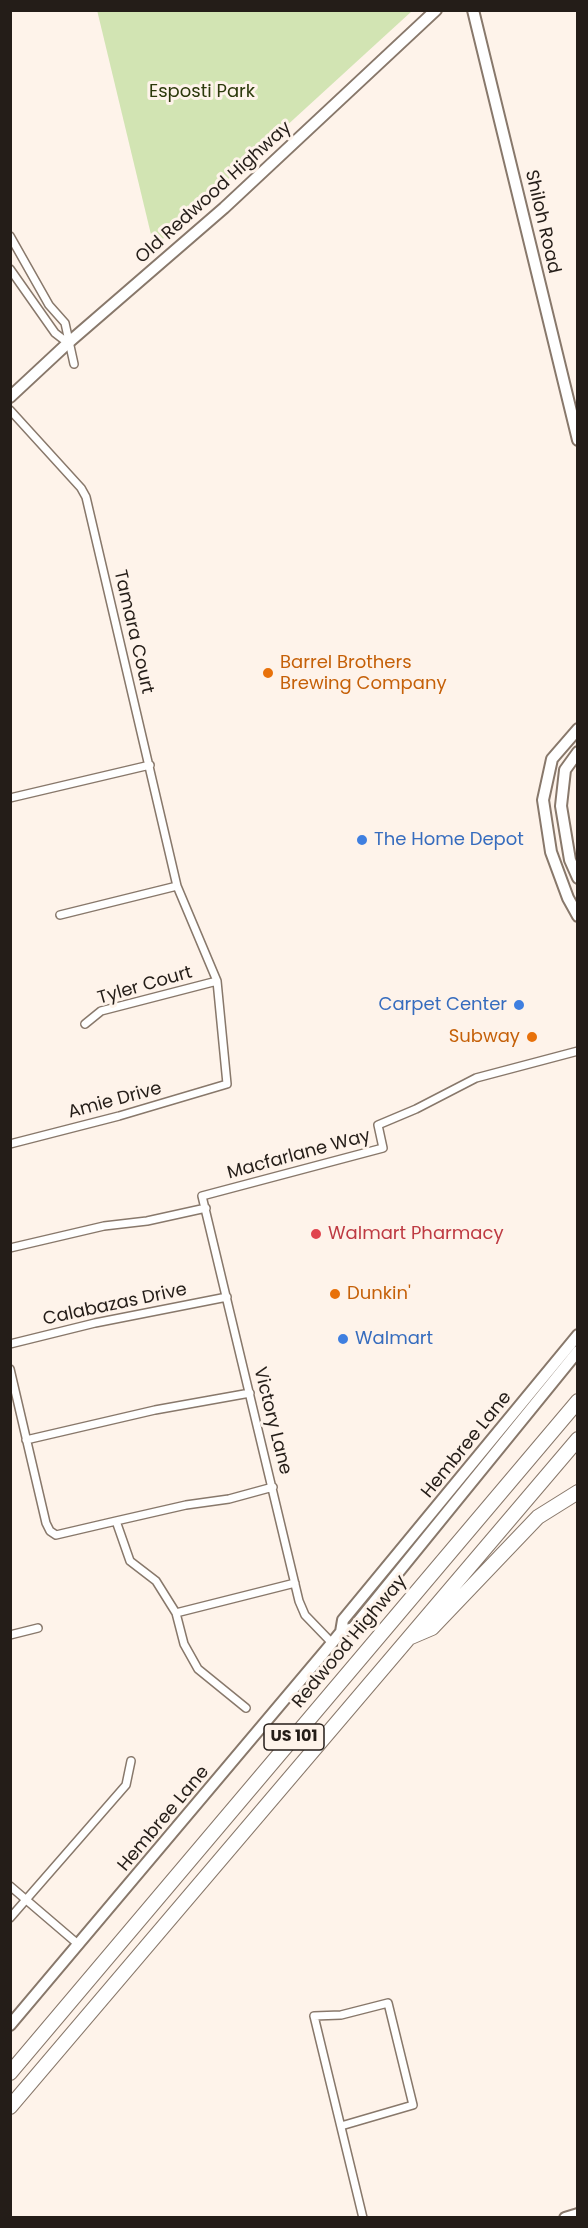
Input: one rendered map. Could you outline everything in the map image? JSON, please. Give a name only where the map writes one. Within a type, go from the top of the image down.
[{"type":"highway","points":[[536,1448],[578,1389]]},
{"type":"highway","name":"Redwood Highway","points":[[10,2073],[578,1401]]},
{"type":"highway","name":"US 101","points":[[10,2107],[578,1439]]},
{"type":"highway","points":[[406,1639],[432,1628],[538,1517],[578,1492]]},
{"type":"street","name":"Old Redwood Highway","points":[[10,397],[68,343],[224,208],[436,10]]},
{"type":"street","name":"Shiloh Road","points":[[473,10],[578,440]]},
{"type":"street","points":[[10,236],[49,305],[65,323],[74,364]]},
{"type":"street","points":[[10,269],[55,333],[68,343]]},
{"type":"street","name":"Tamara Court","points":[[10,410],[81,488],[86,497],[177,886],[217,981],[227,1084]]},
{"type":"street","points":[[578,729],[552,759],[543,800],[551,852],[568,898],[578,916]]},
{"type":"street","points":[[578,752],[565,770],[561,806],[570,860],[578,878]]},
{"type":"street","points":[[10,798],[150,765]]},
{"type":"street","points":[[60,915],[177,886]]},
{"type":"street","points":[[568,898],[578,906]]},
{"type":"street","name":"Tyler Court","points":[[85,1024],[101,1011],[217,981]]},
{"type":"street","name":"Macfarlane Way","points":[[202,1196],[383,1148],[378,1125],[416,1109],[476,1078],[578,1051]]},
{"type":"street","name":"Amie Drive","points":[[10,1144],[119,1116],[227,1084]]},
{"type":"street","name":"Victory Lane","points":[[202,1196],[295,1583],[305,1615],[332,1643]]},
{"type":"street","points":[[10,1248],[104,1226],[147,1221],[206,1208]]},
{"type":"street","name":"Calabazas Drive","points":[[10,1344],[95,1323],[227,1297]]},
{"type":"street","name":"Hembree Lane","points":[[10,2025],[332,1643],[341,1632],[343,1620],[578,1335]]},
{"type":"street","name":"Hembree Lane","points":[[341,1632],[353,1628],[578,1351]]},
{"type":"street","points":[[10,1369],[50,1531],[56,1535],[273,1487]]},
{"type":"street","points":[[26,1440],[155,1410],[250,1393]]},
{"type":"street","points":[[116,1521],[130,1561],[156,1581],[176,1613],[184,1644],[198,1669],[246,1708]]},
{"type":"street","points":[[176,1613],[295,1583]]},
{"type":"street","points":[[10,1635],[38,1628]]},
{"type":"street","points":[[10,1918],[126,1785],[131,1761]]},
{"type":"street","points":[[10,1886],[79,1945]]},
{"type":"street","points":[[341,2126],[413,2105],[388,2003],[341,2015],[314,2016],[363,2217]]},
{"type":"street","points":[[565,2217],[578,2214]]},
{"type":"green space","name":"Esposti Park","points":[[97,10],[412,10],[412,11],[154,247]]},
{"type":"place","name":"Barrel Brothers Brewing Company","points":[[268,673]]},
{"type":"place","name":"The Home Depot","points":[[362,840]]},
{"type":"place","name":"Carpet Center","points":[[519,1005]]},
{"type":"place","name":"Subway","points":[[532,1037]]},
{"type":"place","name":"Walmart Pharmacy","points":[[316,1234]]},
{"type":"place","name":"Dunkin'","points":[[335,1294]]},
{"type":"place","name":"Walmart","points":[[343,1339]]}]
